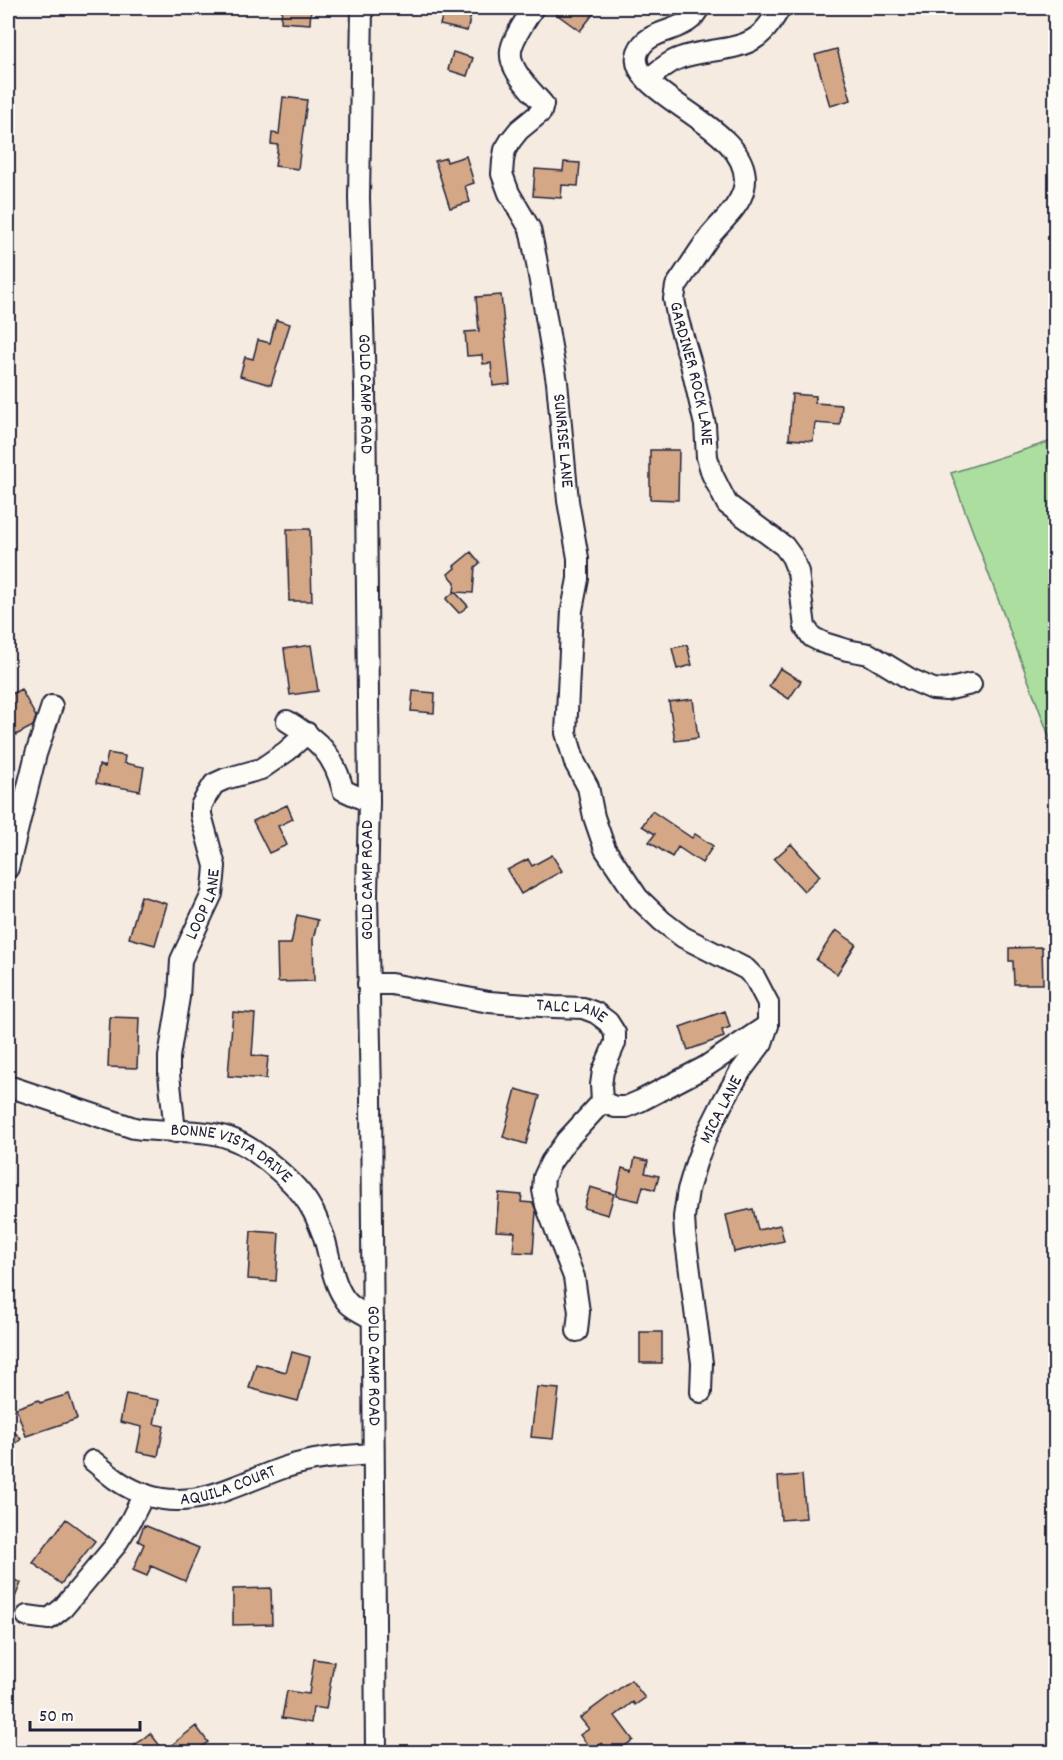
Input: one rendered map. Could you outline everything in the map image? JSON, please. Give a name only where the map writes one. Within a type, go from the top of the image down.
[{"type":"street","name":"GOLD CAMP ROAD","points":[[362,8],[359,198],[365,388],[375,1752]]},
{"type":"street","name":"SUNRISE LANE","points":[[533,8],[511,47],[511,59],[516,71],[543,104],[541,112],[519,130],[511,140],[502,161],[502,174],[509,193],[530,228],[536,258],[556,382],[568,501],[578,558],[578,579],[572,610],[566,733],[575,763],[588,787],[594,817],[605,849],[638,898],[683,937],[705,950],[730,960],[756,978],[768,1003],[768,1025]]},
{"type":"street","name":"GARDINER ROCK LANE","points":[[699,8],[692,18],[682,25],[651,36],[639,50],[637,57],[639,68],[648,80],[666,96],[728,141],[744,166],[746,178],[744,191],[674,292],[678,320],[705,425],[707,457],[712,474],[727,504],[784,546],[792,557],[798,572],[805,627],[812,637],[847,650],[869,654],[910,679],[933,689],[946,690],[970,684]]},
{"type":"street","points":[[648,80],[674,61],[742,44],[756,38],[780,8]]},
{"type":"street","points":[[8,868],[36,754],[52,706]]},
{"type":"street","points":[[287,721],[324,749],[339,774],[343,790],[369,802]]},
{"type":"street","name":"LOOP LANE","points":[[175,1132],[169,1074],[179,997],[181,960],[212,894],[215,866],[201,815],[201,806],[214,784],[261,769],[307,734]]},
{"type":"street","name":"TALC LANE","points":[[369,984],[391,984],[489,1002],[583,1008],[596,1013],[608,1022],[615,1033],[615,1043],[603,1071],[602,1102]]},
{"type":"street","points":[[577,1331],[579,1312],[574,1277],[546,1205],[543,1190],[544,1177],[551,1162],[566,1141],[602,1102],[615,1107],[626,1107],[640,1101],[705,1067],[768,1025]]},
{"type":"street","name":"MICA LANE","points":[[701,1392],[702,1363],[685,1234],[684,1217],[688,1190],[707,1134],[735,1081],[762,1043],[768,1025]]},
{"type":"street","name":"BONNE VISTA DRIVE","points":[[8,1086],[134,1128],[198,1132],[228,1137],[256,1152],[303,1195],[312,1208],[344,1298],[351,1306],[373,1319]]},
{"type":"street","name":"AQUILA COURT","points":[[93,1461],[117,1480],[144,1494],[178,1501],[202,1498],[281,1469],[313,1460],[374,1455]]},
{"type":"street","points":[[27,1616],[50,1619],[63,1608],[115,1546],[144,1494]]},
{"type":"green space","points":[[1056,440],[1055,752],[951,473]]},
{"type":"building","points":[[282,8],[311,8],[310,24],[281,22]]},
{"type":"building","points":[[444,8],[472,11],[467,31],[440,25]]},
{"type":"building","points":[[548,8],[598,8],[580,31]]},
{"type":"building","points":[[837,49],[851,100],[830,106],[815,55]]},
{"type":"building","points":[[453,52],[473,58],[467,76],[448,70]]},
{"type":"building","points":[[283,97],[307,100],[298,169],[275,166],[278,145],[271,144],[272,133],[279,134]]},
{"type":"building","points":[[466,156],[474,183],[465,186],[470,202],[450,208],[435,161],[446,158],[447,162]]},
{"type":"building","points":[[564,162],[580,163],[578,186],[562,185],[561,198],[533,196],[535,169],[563,171]]},
{"type":"building","points":[[501,295],[510,384],[493,386],[491,363],[483,364],[482,355],[467,356],[465,332],[479,331],[476,297]]},
{"type":"building","points":[[276,320],[290,324],[271,385],[240,376],[245,357],[253,359],[258,340],[270,343]]},
{"type":"building","points":[[792,394],[816,396],[815,403],[842,405],[840,425],[815,423],[813,441],[789,439]]},
{"type":"building","points":[[650,450],[679,450],[678,500],[650,499]]},
{"type":"building","points":[[287,529],[310,529],[312,601],[289,601]]},
{"type":"building","points":[[471,552],[480,563],[475,567],[473,593],[455,592],[468,606],[459,613],[446,599],[454,592],[455,582],[448,574]]},
{"type":"building","points":[[311,645],[318,691],[290,695],[284,649]]},
{"type":"building","points":[[687,645],[692,665],[677,669],[672,648]]},
{"type":"building","points":[[780,668],[801,681],[789,699],[769,686]]},
{"type":"building","points":[[21,689],[36,717],[33,726],[16,735],[8,720],[8,696]]},
{"type":"building","points":[[413,691],[435,693],[434,713],[411,711]]},
{"type":"building","points":[[693,699],[698,738],[675,741],[669,702]]},
{"type":"building","points":[[108,753],[125,756],[124,763],[144,767],[140,791],[96,783],[99,765],[105,767]]},
{"type":"building","points":[[287,805],[293,819],[278,826],[287,845],[269,853],[253,821]]},
{"type":"building","points":[[652,811],[692,838],[695,834],[713,846],[702,863],[678,847],[672,857],[649,842],[655,834],[642,826]]},
{"type":"building","points":[[791,844],[820,876],[804,891],[774,859]]},
{"type":"building","points":[[552,855],[562,871],[521,894],[507,870],[528,859],[532,866]]},
{"type":"building","points":[[141,896],[167,904],[155,945],[129,938]]},
{"type":"building","points":[[297,915],[318,920],[313,939],[314,981],[278,982],[277,944],[291,944]]},
{"type":"building","points":[[836,930],[856,944],[837,974],[816,960]]},
{"type":"building","points":[[1042,947],[1043,984],[1014,984],[1013,961],[1009,961],[1009,948]]},
{"type":"building","points":[[725,1011],[730,1027],[722,1030],[724,1037],[688,1050],[680,1027]]},
{"type":"building","points":[[233,1012],[255,1014],[252,1055],[268,1057],[266,1079],[228,1076]]},
{"type":"building","points":[[110,1017],[139,1018],[137,1068],[108,1067]]},
{"type":"building","points":[[516,1089],[540,1096],[526,1144],[503,1137]]},
{"type":"building","points":[[635,1158],[648,1161],[645,1173],[659,1176],[655,1190],[643,1186],[639,1201],[616,1196],[622,1168],[632,1171]]},
{"type":"building","points":[[590,1187],[614,1194],[608,1215],[584,1208]]},
{"type":"building","points":[[499,1193],[522,1195],[521,1202],[533,1203],[536,1211],[533,1253],[513,1252],[515,1232],[496,1231]]},
{"type":"building","points":[[753,1209],[758,1230],[780,1225],[784,1241],[734,1252],[726,1215]]},
{"type":"building","points":[[251,1231],[279,1233],[276,1281],[248,1279]]},
{"type":"building","points":[[640,1332],[662,1332],[662,1363],[640,1363]]},
{"type":"building","points":[[292,1352],[310,1357],[298,1401],[249,1388],[256,1364],[286,1372]]},
{"type":"building","points":[[537,1387],[559,1389],[553,1439],[531,1437]]},
{"type":"building","points":[[69,1394],[77,1419],[26,1436],[16,1408],[39,1400],[40,1403]]},
{"type":"building","points":[[126,1394],[159,1400],[154,1424],[164,1426],[158,1456],[137,1452],[142,1427],[120,1422]]},
{"type":"building","points":[[8,1425],[21,1439],[8,1451]]},
{"type":"building","points":[[802,1475],[806,1518],[781,1520],[778,1477]]},
{"type":"building","points":[[66,1519],[95,1541],[61,1584],[33,1563]]},
{"type":"building","points":[[144,1525],[199,1548],[185,1581],[151,1566],[147,1576],[133,1570],[144,1544],[138,1541]]},
{"type":"building","points":[[8,1577],[21,1583],[8,1614]]},
{"type":"building","points":[[271,1588],[272,1624],[233,1625],[233,1589]]},
{"type":"building","points":[[314,1659],[334,1662],[326,1709],[313,1707],[311,1723],[282,1718],[287,1691],[309,1694]]},
{"type":"building","points":[[631,1680],[645,1698],[635,1705],[633,1702],[615,1716],[633,1740],[616,1752],[608,1752],[602,1743],[592,1751],[580,1735],[589,1729],[580,1718]]},
{"type":"building","points":[[196,1726],[208,1742],[195,1752],[139,1752],[134,1746],[150,1733],[164,1751]]}]
